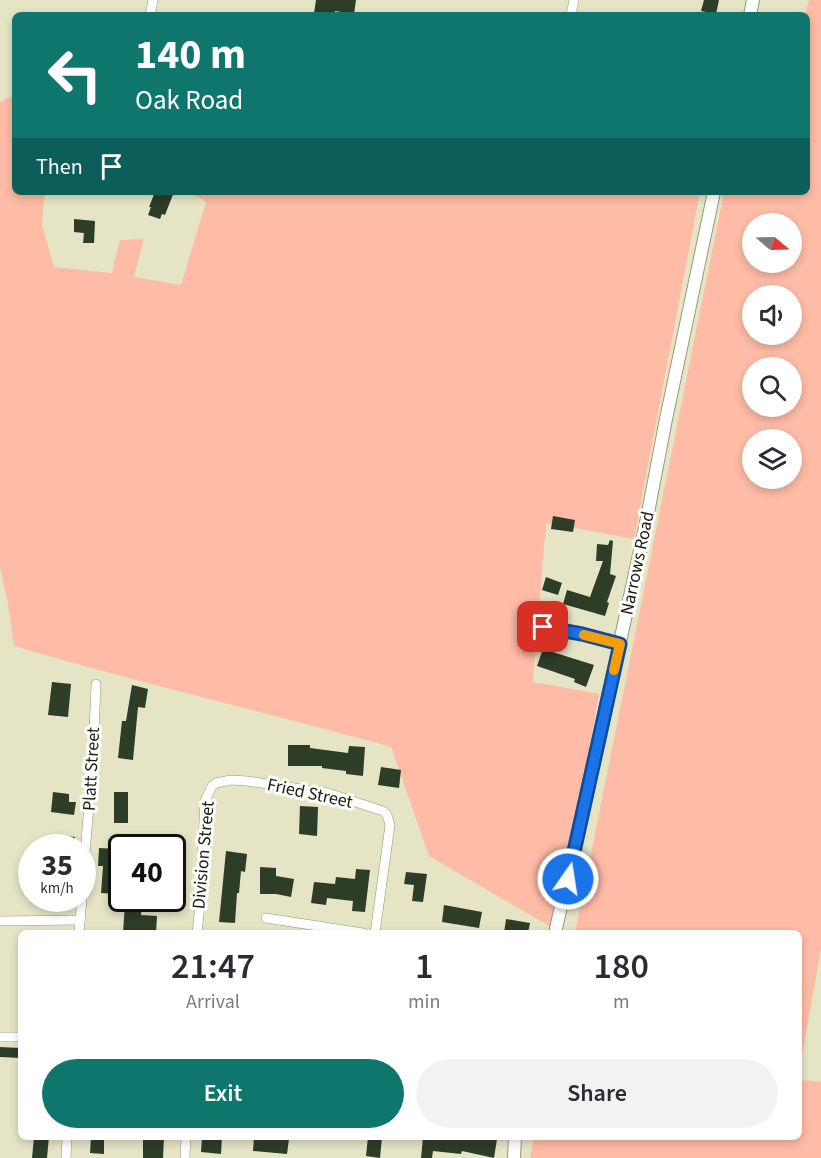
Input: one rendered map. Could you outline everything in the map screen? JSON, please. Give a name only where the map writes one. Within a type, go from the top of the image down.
[{"type":"street","name":"Narrows Road","points":[[556,930],[620,644],[713,195]]},
{"type":"street","points":[[543,627],[620,644]]},
{"type":"street","name":"Platt Street","points":[[87,834],[96,684]]},
{"type":"street","name":"Fried Street","points":[[219,783],[231,780],[246,781],[328,793],[384,811],[390,825],[375,930]]},
{"type":"street","name":"Division Street","points":[[197,930],[205,801],[212,786],[219,783]]},
{"type":"street","points":[[79,930],[81,912]]},
{"type":"street","points":[[266,918],[344,930]]},
{"type":"street","points":[[0,921],[80,920]]},
{"type":"street","points":[[0,1037],[18,1037]]},
{"type":"street","points":[[66,1158],[67,1140]]},
{"type":"street","points":[[184,1158],[186,1140]]},
{"type":"street","points":[[514,1158],[515,1140]]},
{"type":"shaded area","points":[[809,0],[821,0],[821,948],[802,1056],[802,930],[576,930],[723,195],[810,195],[810,12],[806,12]]},
{"type":"shaded area","points":[[12,96],[12,195],[45,195],[42,225],[54,267],[112,273],[120,240],[144,239],[134,277],[181,285],[206,202],[194,195],[699,195],[634,539],[546,523],[533,682],[599,694],[556,930],[429,856],[391,747],[14,646],[0,567],[0,102]]},
{"type":"shaded area","points":[[802,1080],[821,1082],[821,1158],[530,1158],[533,1140],[802,1140]]},
{"type":"building","points":[[316,0],[356,0],[354,12],[314,12]]},
{"type":"building","points":[[704,0],[719,0],[716,12],[701,11]]},
{"type":"building","points":[[154,195],[173,195],[165,215],[162,214],[160,219],[148,215],[151,207],[149,207]]},
{"type":"building","points":[[74,219],[95,221],[94,243],[83,243],[84,233],[74,232]]},
{"type":"building","points":[[553,516],[575,520],[573,532],[551,529]]},
{"type":"building","points":[[610,540],[613,541],[610,574],[616,576],[605,616],[563,604],[567,590],[590,597],[603,561],[596,561],[597,544],[608,545]]},
{"type":"building","points":[[546,577],[562,583],[558,595],[542,590]]},
{"type":"building","points":[[543,649],[594,665],[586,687],[574,682],[575,679],[537,666]]},
{"type":"building","points":[[52,682],[71,684],[68,717],[48,715]]},
{"type":"building","points":[[132,685],[148,689],[145,708],[138,707],[133,760],[118,758],[122,721],[126,721]]},
{"type":"building","points":[[288,745],[310,745],[310,748],[348,753],[349,746],[365,747],[363,776],[346,774],[346,771],[322,768],[322,766],[288,766]]},
{"type":"building","points":[[381,767],[401,770],[399,788],[378,785]]},
{"type":"building","points":[[53,792],[69,794],[69,802],[76,802],[74,815],[51,812]]},
{"type":"building","points":[[114,792],[128,792],[128,823],[114,823]]},
{"type":"building","points":[[300,806],[318,807],[317,836],[299,834]]},
{"type":"building","points":[[99,848],[108,848],[108,893],[101,893],[103,866],[98,866]]},
{"type":"building","points":[[226,851],[247,854],[245,872],[241,871],[239,893],[237,893],[235,923],[219,922]]},
{"type":"building","points":[[260,867],[276,868],[276,876],[294,879],[291,897],[260,894]]},
{"type":"building","points":[[356,869],[370,870],[365,912],[352,911],[353,901],[327,898],[326,905],[311,903],[314,882],[335,884],[336,877],[355,879]]},
{"type":"building","points":[[406,872],[427,874],[423,902],[412,901],[414,885],[404,884]]},
{"type":"building","points":[[444,905],[482,912],[479,928],[442,922]]},
{"type":"building","points":[[124,912],[141,912],[141,915],[157,916],[156,930],[123,930]]},
{"type":"building","points":[[506,919],[530,923],[529,930],[504,930]]},
{"type":"building","points":[[0,1047],[18,1048],[18,1058],[0,1057]]},
{"type":"building","points":[[34,1140],[49,1140],[47,1158],[32,1158]]},
{"type":"building","points":[[91,1140],[104,1140],[104,1154],[90,1153]]},
{"type":"building","points":[[143,1140],[164,1140],[163,1158],[143,1158]]},
{"type":"building","points":[[202,1140],[222,1140],[221,1154],[201,1152]]},
{"type":"building","points":[[254,1140],[289,1140],[287,1154],[253,1151]]},
{"type":"building","points":[[368,1140],[382,1140],[380,1158],[366,1156]]},
{"type":"building","points":[[423,1140],[497,1140],[494,1158],[462,1151],[461,1154],[433,1151],[432,1158],[421,1158]]},
{"type":"slow traffic","points":[[584,635],[620,644],[614,670]]},
{"type":"route","points":[[543,627],[620,644],[568,879]]}]
